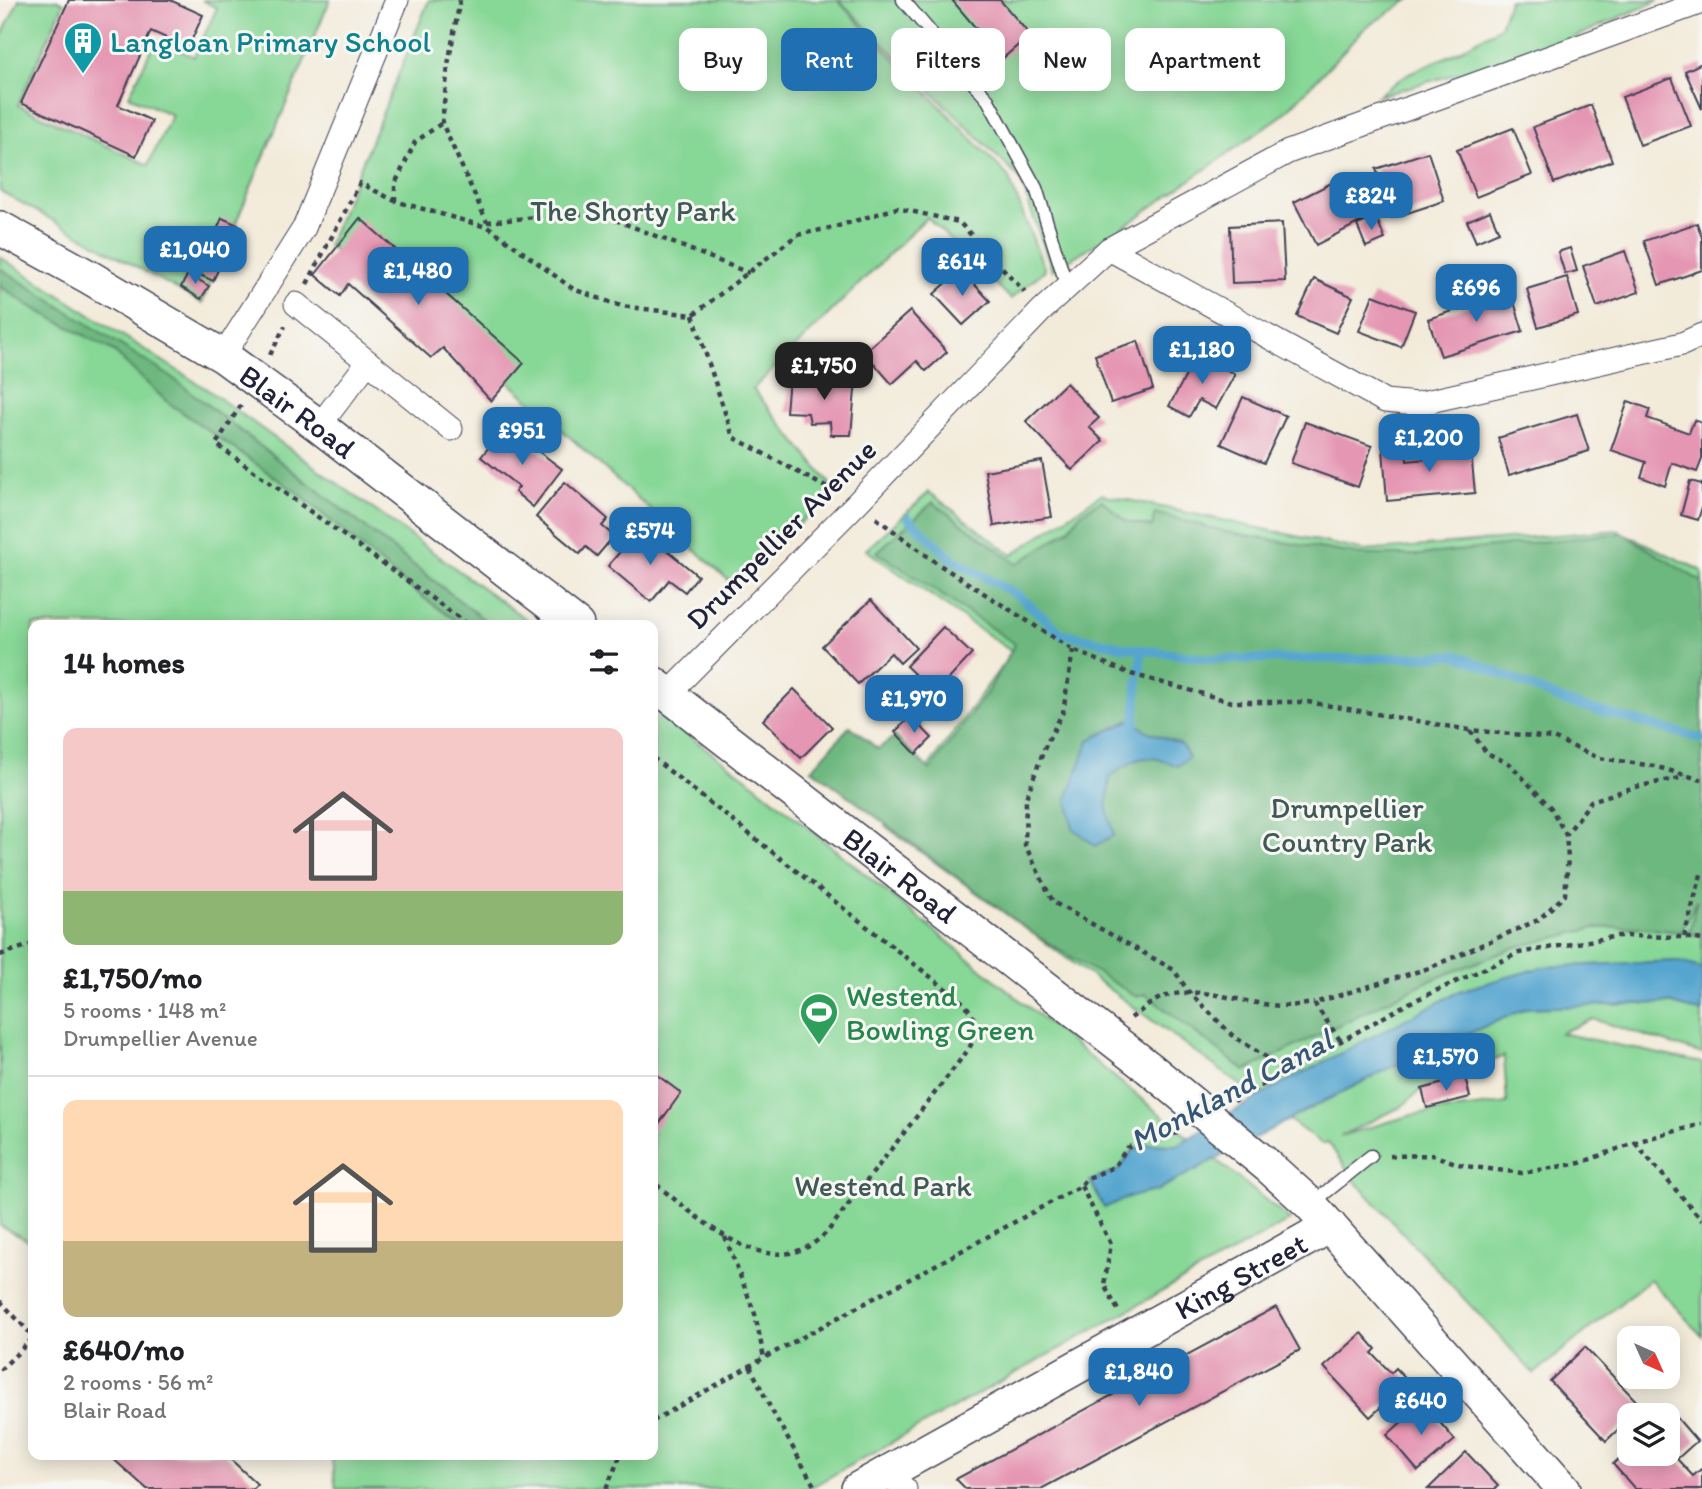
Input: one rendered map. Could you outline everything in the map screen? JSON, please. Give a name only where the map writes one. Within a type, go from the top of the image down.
[{"type":"street","points":[[223,356],[304,228],[397,0]]},
{"type":"street","name":"Drumpellier Avenue","points":[[660,689],[857,503],[1042,310],[1109,249],[1288,152],[1702,2]]},
{"type":"street","name":"Blair Road","points":[[0,228],[223,356],[319,426],[571,620]]},
{"type":"street","points":[[1109,249],[1385,401],[1417,404],[1692,340],[1702,356]]},
{"type":"street","points":[[296,304],[451,429]]},
{"type":"street","points":[[319,426],[368,362]]},
{"type":"street","name":"Blair Road","points":[[660,689],[1149,1068],[1268,1166],[1320,1215]]},
{"type":"street","points":[[1320,1215],[1564,1489]]},
{"type":"street","name":"King Street","points":[[858,1489],[896,1481],[1132,1336],[1320,1215]]},
{"type":"lane","points":[[903,0],[988,100],[1036,188],[1063,274],[1072,284]]},
{"type":"lane","points":[[1320,1215],[1371,1156]]},
{"type":"path","points":[[460,0],[448,65],[442,123],[489,225],[573,289],[621,306],[693,315],[797,235],[835,227],[897,208],[959,222],[1042,310]]},
{"type":"path","points":[[395,201],[395,184],[415,142],[442,123]]},
{"type":"path","points":[[461,620],[216,444],[257,380],[360,183],[395,201],[489,225],[564,214],[603,215],[750,273]]},
{"type":"path","points":[[693,315],[733,437],[857,503],[938,564],[1073,650],[1131,674],[1232,702],[1308,702],[1469,730],[1553,737],[1599,758],[1654,766],[1702,780]]},
{"type":"path","points":[[1073,650],[1063,712],[1045,747],[1027,798],[1025,845],[1053,902],[1174,970],[1188,991],[1233,1035],[1286,1070]]},
{"type":"path","points":[[1105,1035],[1160,998],[1188,991],[1270,1005],[1314,1003],[1429,968],[1538,920],[1564,895],[1568,858],[1566,835],[1551,808],[1510,764],[1487,753],[1469,730]]},
{"type":"path","points":[[658,762],[965,1004],[975,1020],[976,1036],[968,1050],[817,1243],[803,1251],[768,1254],[748,1248],[724,1237],[658,1186]]},
{"type":"path","points":[[1566,835],[1591,801],[1635,787],[1688,777]]},
{"type":"path","points":[[1684,937],[1702,871]]},
{"type":"path","points":[[1227,1105],[1407,1004],[1519,953],[1618,936],[1684,937],[1702,940]]},
{"type":"path","points":[[0,955],[28,946]]},
{"type":"path","points":[[1314,1003],[1340,1041]]},
{"type":"path","points":[[1371,1156],[1432,1155],[1465,1167],[1522,1172],[1580,1163],[1634,1143],[1702,1124]]},
{"type":"path","points":[[658,1418],[1081,1186],[1086,1179],[1114,1167],[1127,1148],[1153,1136],[1179,1133]]},
{"type":"path","points":[[1634,1143],[1702,1220]]},
{"type":"path","points":[[1081,1186],[1111,1244],[1104,1285],[1132,1336]]},
{"type":"path","points":[[724,1237],[755,1314],[764,1358]]},
{"type":"path","points":[[0,1301],[28,1332]]},
{"type":"path","points":[[0,1370],[28,1342]]},
{"type":"path","points":[[750,1366],[817,1489]]},
{"type":"path","points":[[606,1489],[618,1460]]},
{"type":"green space","points":[[19,0],[58,0],[64,3],[18,105],[148,165],[172,115],[129,96],[156,39],[194,57],[217,8],[202,0],[330,0],[202,303],[0,191],[0,39]]},
{"type":"green space","name":"The Shorty Park","points":[[429,0],[837,0],[864,28],[781,28],[781,91],[877,91],[877,41],[891,56],[891,91],[925,91],[1008,176],[1045,270],[1011,299],[927,217],[753,389],[834,489],[736,587],[493,368],[328,246]]},
{"type":"green space","points":[[839,0],[1409,0],[1366,27],[1284,114],[1119,230],[1052,270],[1020,179],[931,91],[1005,91],[1005,28],[891,28],[891,51],[877,38],[877,28],[867,28]]},
{"type":"green space","points":[[1509,0],[1659,0],[1557,45],[1375,97],[1409,73],[1451,55],[1500,27]]},
{"type":"green space","points":[[0,257],[208,390],[527,620],[28,620],[28,1240],[0,1226]]},
{"type":"green space","points":[[0,268],[174,379],[485,620],[455,620],[410,588],[299,494],[166,401],[112,350],[31,307],[0,286]]},
{"type":"green space","name":"Drumpellier Country Park","points":[[929,492],[1012,555],[1101,494],[1365,551],[1617,530],[1702,571],[1702,1054],[1593,1019],[1560,1033],[1702,1063],[1702,1336],[1650,1279],[1534,1374],[1353,1179],[1328,1142],[1322,1144],[885,826],[1012,652],[866,550]],"holes":[[[1504,1056],[1507,1103],[1412,1115],[1340,1136],[1401,1107],[1422,1089]]]},
{"type":"green space","name":"Drumpellier Country Park","points":[[1102,500],[1126,521],[1152,527],[1155,513],[1230,533],[1361,555],[1419,555],[1622,533],[1702,582],[1702,935],[1689,934],[1697,900],[1681,932],[1635,927],[1595,928],[1516,947],[1424,983],[1245,1071],[1145,994],[1137,997],[1032,933],[812,769],[850,726],[878,749],[895,736],[930,770],[989,690],[1015,644],[877,552],[933,502],[1017,564],[1068,530],[1081,513]]},
{"type":"green space","name":"Westend Park","points":[[658,714],[747,778],[1290,1220],[808,1489],[336,1489],[332,1460],[658,1460]]},
{"type":"water","points":[[1130,720],[1149,732],[1181,744],[1189,757],[1177,766],[1158,759],[1134,761],[1110,777],[1107,809],[1114,835],[1095,846],[1073,828],[1067,799],[1089,740]]},
{"type":"water","points":[[1675,961],[1702,968],[1702,1013],[1669,1003],[1527,1008],[1394,1066],[1156,1191],[1129,1197],[1104,1208],[1090,1181],[1119,1170],[1131,1152],[1148,1144],[1177,1145],[1275,1087],[1462,990],[1543,967]]},
{"type":"building","name":"Langloan Primary School","points":[[69,0],[170,0],[203,15],[188,48],[151,31],[118,105],[152,121],[136,156],[21,103]]},
{"type":"building","points":[[952,0],[1000,0],[1024,28],[1019,28],[1019,44],[1005,56],[1005,28],[976,28]]},
{"type":"building","points":[[1702,63],[1702,109],[1685,71]]},
{"type":"building","points":[[1672,78],[1691,126],[1640,145],[1622,97]]},
{"type":"building","points":[[1591,105],[1612,161],[1554,183],[1533,127]]},
{"type":"building","points":[[1513,128],[1532,175],[1476,197],[1457,150]]},
{"type":"building","points":[[1428,152],[1444,201],[1392,218],[1376,169]]},
{"type":"building","points":[[1345,176],[1366,219],[1316,245],[1294,202]]},
{"type":"building","points":[[1490,211],[1499,232],[1476,242],[1467,221]]},
{"type":"building","points":[[1376,217],[1385,239],[1366,247],[1357,225]]},
{"type":"building","points":[[222,218],[238,225],[213,281],[198,274]]},
{"type":"building","points":[[360,218],[524,363],[491,401],[443,348],[431,358],[348,284],[340,296],[315,275]]},
{"type":"building","points":[[1282,223],[1285,281],[1232,283],[1230,226]]},
{"type":"building","points":[[1697,223],[1702,238],[1702,270],[1659,285],[1644,241]]},
{"type":"building","points":[[1570,248],[1577,271],[1565,274],[1558,252]]},
{"type":"building","points":[[1625,251],[1639,292],[1597,307],[1583,266]]},
{"type":"building","points":[[961,270],[990,301],[963,325],[934,294]]},
{"type":"building","points":[[188,274],[209,286],[201,299],[181,287]]},
{"type":"building","points":[[1567,277],[1578,315],[1538,327],[1527,289]]},
{"type":"building","points":[[1314,279],[1353,297],[1336,333],[1297,316]]},
{"type":"building","points":[[1511,292],[1523,331],[1441,356],[1428,319]]},
{"type":"building","points":[[1373,295],[1415,311],[1401,347],[1359,331]]},
{"type":"building","points":[[910,311],[947,352],[926,371],[917,361],[892,384],[864,352]]},
{"type":"building","points":[[1138,341],[1153,389],[1111,403],[1095,355]]},
{"type":"building","points":[[1198,354],[1235,374],[1216,409],[1199,400],[1189,417],[1169,406]]},
{"type":"building","points":[[789,378],[856,379],[851,435],[831,435],[830,422],[810,423],[808,413],[786,412]]},
{"type":"building","points":[[1066,383],[1099,418],[1089,427],[1103,441],[1072,470],[1026,421]]},
{"type":"building","points":[[1243,397],[1286,416],[1264,463],[1221,444]]},
{"type":"building","points":[[1628,401],[1650,409],[1647,418],[1689,433],[1694,420],[1702,423],[1702,459],[1697,472],[1672,463],[1665,486],[1641,477],[1646,462],[1611,450]]},
{"type":"building","points":[[1577,414],[1589,451],[1509,475],[1498,438]]},
{"type":"building","points":[[1305,422],[1372,446],[1358,487],[1291,463]]},
{"type":"building","points":[[501,432],[516,444],[521,438],[562,469],[533,507],[515,492],[519,487],[481,457]]},
{"type":"building","points":[[1470,441],[1475,493],[1387,501],[1383,449],[1406,447],[1407,461],[1449,457],[1448,443]]},
{"type":"building","points":[[1042,461],[1052,517],[994,526],[985,471]]},
{"type":"building","points":[[1690,481],[1702,484],[1702,507],[1698,520],[1681,515]]},
{"type":"building","points":[[565,482],[608,519],[602,526],[614,536],[597,556],[586,547],[580,554],[536,517]]},
{"type":"building","points":[[640,528],[698,576],[685,592],[669,580],[651,602],[608,566]]},
{"type":"building","points":[[871,600],[916,648],[900,663],[891,653],[858,684],[822,646]]},
{"type":"building","points":[[943,627],[972,654],[935,694],[906,666]]},
{"type":"building","points":[[794,689],[832,727],[801,758],[763,720]]},
{"type":"building","points":[[911,716],[932,738],[916,754],[895,732]]},
{"type":"building","points":[[658,1076],[681,1093],[658,1125]]},
{"type":"building","points":[[1465,1077],[1470,1097],[1427,1108],[1422,1089]]},
{"type":"building","points":[[1276,1307],[1300,1350],[1041,1489],[966,1489],[956,1479]]},
{"type":"building","points":[[1362,1333],[1376,1349],[1372,1353],[1391,1373],[1396,1368],[1409,1382],[1370,1417],[1324,1367]]},
{"type":"building","points":[[1585,1347],[1617,1381],[1617,1390],[1626,1390],[1638,1403],[1617,1403],[1617,1430],[1606,1441],[1550,1381]]},
{"type":"building","points":[[1423,1403],[1455,1440],[1418,1471],[1387,1435]]},
{"type":"building","points":[[1680,1421],[1697,1441],[1680,1456]]},
{"type":"building","points":[[1466,1452],[1498,1486],[1495,1489],[1428,1489]]},
{"type":"building","points":[[114,1460],[231,1460],[257,1484],[252,1489],[147,1489]]},
{"type":"building","points":[[1617,1460],[1617,1466],[1680,1466],[1680,1462],[1693,1476],[1702,1470],[1702,1489],[1635,1489],[1613,1464]]},
{"type":"waterway","points":[[908,518],[952,559],[1019,596],[1061,633],[1124,647],[1210,659],[1353,659],[1457,655],[1566,702],[1702,739]]},
{"type":"waterway","points":[[1140,670],[1142,649]]},
{"type":"waterway","points":[[1135,724],[1138,680]]},
{"type":"place","name":"Langloan Primary School","points":[[83,75]]},
{"type":"place","name":"Westend Bowling Green","points":[[819,1046]]},
{"type":"water label","name":"Monkland Canal","points":[[1231,1090]]}]
